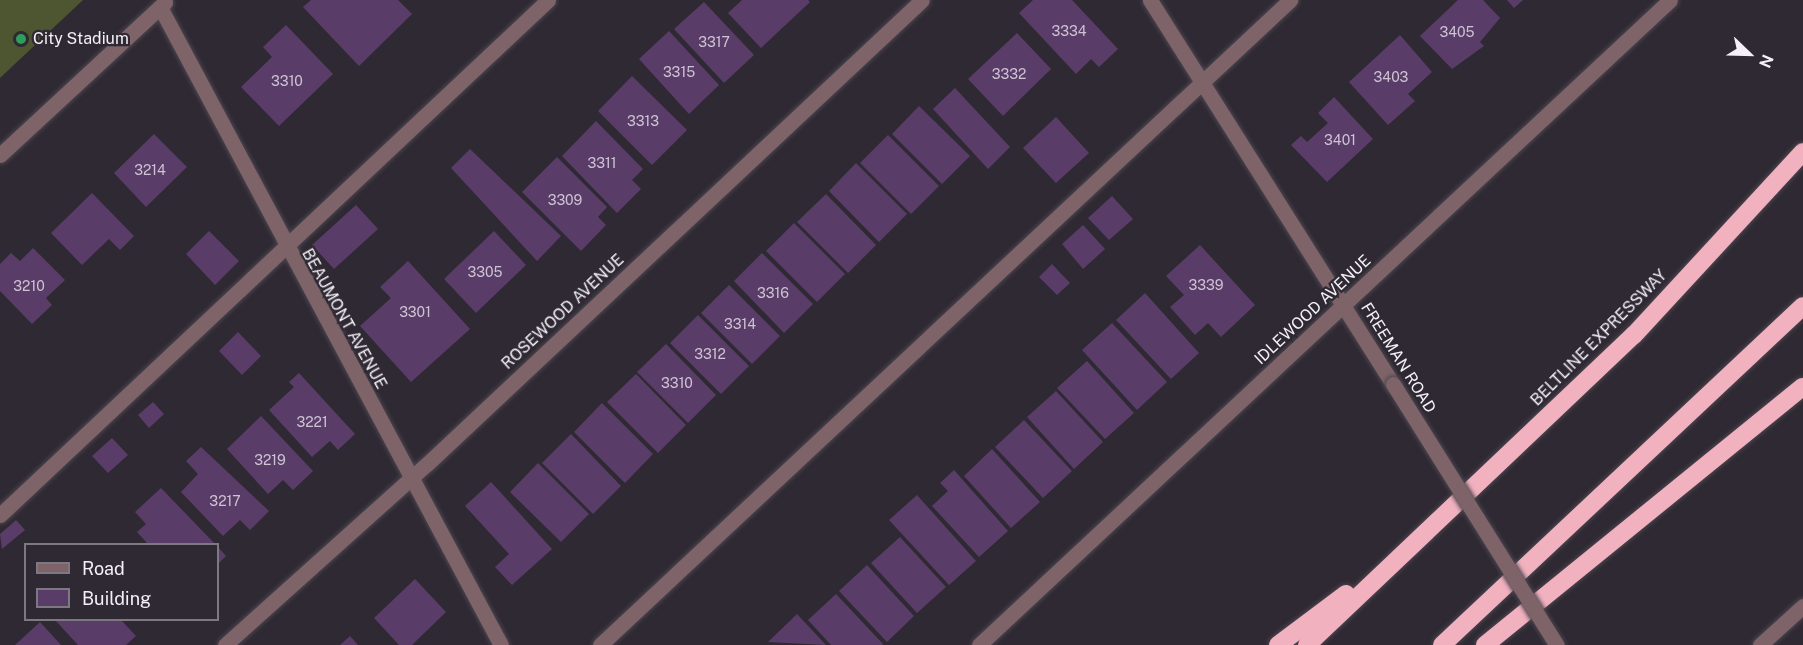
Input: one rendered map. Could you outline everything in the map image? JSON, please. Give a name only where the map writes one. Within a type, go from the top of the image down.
[{"type":"highway","name":"BELTLINE EXPRESSWAY","points":[[1415,543],[1634,335],[1803,152]]},
{"type":"highway","points":[[1442,645],[1803,306]]},
{"type":"highway","points":[[1485,645],[1803,387]]},
{"type":"highway","points":[[1278,645],[1415,543]]},
{"type":"highway","points":[[1307,645],[1415,543]]},
{"type":"street","points":[[0,514],[548,0]]},
{"type":"street","name":"ROSEWOOD AVENUE","points":[[225,645],[411,479],[922,0]]},
{"type":"street","name":"FREEMAN ROAD","points":[[1150,0],[1557,645]]},
{"type":"street","points":[[600,645],[1290,0]]},
{"type":"street","name":"IDLEWOOD AVENUE","points":[[980,645],[1670,0]]},
{"type":"street","points":[[0,155],[164,4]]},
{"type":"street","name":"BEAUMONT AVENUE","points":[[164,4],[285,248],[501,645]]},
{"type":"street","points":[[1760,645],[1803,606]]},
{"type":"green space","name":"City Stadium","points":[[0,0],[83,0],[0,78]]},
{"type":"building","points":[[311,0],[398,0],[412,14],[359,66],[303,7]]},
{"type":"building","points":[[742,0],[808,0],[810,2],[761,48],[728,13]]},
{"type":"building","points":[[1033,0],[1072,0],[1118,49],[1099,67],[1091,59],[1076,74],[1019,13]]},
{"type":"building","points":[[1458,0],[1483,0],[1500,18],[1480,42],[1484,46],[1452,69],[1420,36]]},
{"type":"building","points":[[1507,0],[1523,0],[1514,8]]},
{"type":"building","points":[[704,2],[754,55],[724,83],[674,29]]},
{"type":"building","points":[[286,25],[333,74],[279,126],[241,87],[272,57],[263,47]]},
{"type":"building","points":[[669,31],[719,85],[689,114],[639,59]]},
{"type":"building","points":[[1017,33],[1051,69],[1003,116],[968,79]]},
{"type":"building","points":[[1400,35],[1432,72],[1408,94],[1415,101],[1388,125],[1349,82]]},
{"type":"building","points":[[632,76],[687,130],[652,165],[598,111]]},
{"type":"building","points":[[955,88],[1010,147],[988,169],[933,109]]},
{"type":"building","points":[[1334,97],[1373,139],[1327,182],[1291,145],[1301,136],[1307,142],[1328,123],[1318,113]]},
{"type":"building","points":[[919,106],[970,156],[942,184],[892,134]]},
{"type":"building","points":[[1056,117],[1089,153],[1056,183],[1023,148]]},
{"type":"building","points":[[596,121],[643,169],[632,180],[641,189],[617,213],[562,156]]},
{"type":"building","points":[[154,134],[187,167],[146,207],[114,173]]},
{"type":"building","points":[[888,135],[939,186],[911,214],[860,163]]},
{"type":"building","points":[[470,149],[561,236],[537,261],[451,168]]},
{"type":"building","points":[[557,157],[607,207],[598,217],[606,225],[581,251],[522,192]]},
{"type":"building","points":[[856,163],[907,214],[879,242],[829,191]]},
{"type":"building","points":[[92,193],[134,236],[120,250],[109,239],[82,265],[51,233]]},
{"type":"building","points":[[826,194],[876,245],[848,273],[797,222]]},
{"type":"building","points":[[1112,196],[1133,219],[1109,240],[1088,218]]},
{"type":"building","points":[[356,205],[378,229],[334,269],[312,245]]},
{"type":"building","points":[[794,223],[845,274],[817,302],[766,251]]},
{"type":"building","points":[[1083,225],[1105,249],[1083,269],[1062,244]]},
{"type":"building","points":[[209,231],[239,261],[215,285],[186,254]]},
{"type":"building","points":[[494,231],[526,265],[476,313],[444,279]]},
{"type":"building","points":[[1200,245],[1255,305],[1221,337],[1208,323],[1195,335],[1170,307],[1184,295],[1166,276]]},
{"type":"building","points":[[33,248],[65,280],[46,298],[52,305],[32,324],[0,291],[0,264],[11,253],[20,261]]},
{"type":"building","points":[[762,253],[813,304],[784,333],[734,281]]},
{"type":"building","points":[[408,261],[470,329],[411,382],[360,326],[391,298],[380,287]]},
{"type":"building","points":[[1052,264],[1070,283],[1057,295],[1039,277]]},
{"type":"building","points":[[729,285],[780,336],[752,364],[701,313]]},
{"type":"building","points":[[1145,293],[1199,353],[1171,379],[1116,320]]},
{"type":"building","points":[[698,315],[749,366],[721,394],[670,343]]},
{"type":"building","points":[[1112,323],[1167,382],[1137,410],[1082,350]]},
{"type":"building","points":[[238,332],[261,356],[242,375],[219,351]]},
{"type":"building","points":[[666,344],[716,395],[688,423],[637,372]]},
{"type":"building","points":[[1087,361],[1134,413],[1105,439],[1057,388]]},
{"type":"building","points":[[299,373],[355,434],[338,450],[330,441],[312,457],[269,410],[294,387],[289,382]]},
{"type":"building","points":[[636,374],[686,425],[658,453],[607,402]]},
{"type":"building","points":[[1056,391],[1103,442],[1074,469],[1027,417]]},
{"type":"building","points":[[153,402],[164,414],[149,428],[138,415]]},
{"type":"building","points":[[602,403],[653,454],[625,483],[574,432]]},
{"type":"building","points":[[261,416],[313,471],[293,490],[283,480],[268,494],[227,449]]},
{"type":"building","points":[[1024,420],[1072,471],[1043,498],[995,447]]},
{"type":"building","points":[[571,434],[621,486],[593,514],[542,463]]},
{"type":"building","points":[[112,438],[128,455],[108,473],[92,456]]},
{"type":"building","points":[[201,447],[269,511],[250,530],[240,520],[223,536],[181,492],[198,474],[186,461]]},
{"type":"building","points":[[992,449],[1040,502],[1011,528],[964,476]]},
{"type":"building","points":[[538,463],[589,514],[561,542],[510,492]]},
{"type":"building","points":[[954,470],[1008,531],[979,557],[932,506],[948,491],[940,483]]},
{"type":"building","points":[[491,482],[552,549],[512,585],[495,567],[509,554],[465,506]]},
{"type":"building","points":[[161,488],[214,543],[147,543],[137,532],[146,524],[135,512]]},
{"type":"building","points":[[917,495],[976,561],[949,585],[889,520]]},
{"type":"building","points":[[16,520],[25,530],[2,549],[0,534]]},
{"type":"building","points":[[900,537],[946,587],[917,613],[871,563]]},
{"type":"building","points":[[219,548],[226,556],[219,563]]},
{"type":"building","points":[[867,565],[914,616],[887,642],[839,591]]},
{"type":"building","points":[[415,579],[446,612],[412,645],[399,645],[374,618]]},
{"type":"building","points":[[836,594],[882,645],[831,645],[808,620]]},
{"type":"building","points":[[797,614],[826,645],[768,642]]},
{"type":"building","points":[[56,621],[122,621],[136,636],[126,645],[78,645]]},
{"type":"building","points":[[40,622],[61,645],[15,645]]},
{"type":"building","points":[[350,636],[358,645],[340,645]]},
{"type":"place","name":"City Stadium","points":[[21,39]]}]
